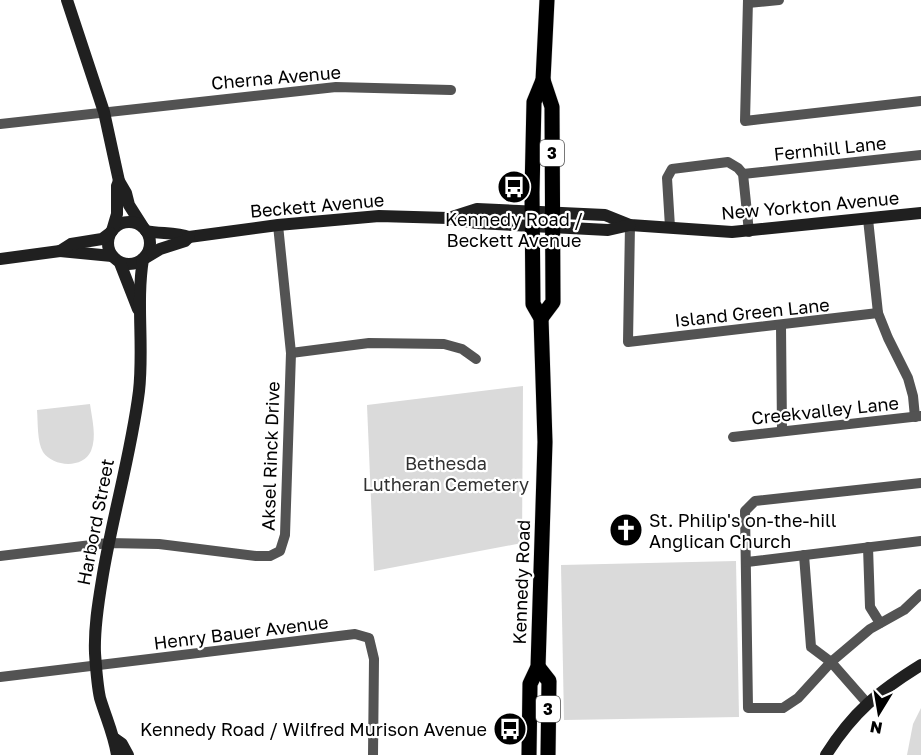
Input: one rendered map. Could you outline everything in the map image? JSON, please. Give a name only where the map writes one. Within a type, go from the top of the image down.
[{"type":"main road","name":"Kennedy Road","points":[[529,755],[530,684],[538,666],[545,442],[541,318],[533,304],[534,102],[543,80],[547,0]]},
{"type":"main road","name":"Kennedy Road","points":[[541,318],[553,302],[552,107],[543,80]]},
{"type":"main road","name":"Kennedy Road","points":[[538,666],[549,681],[548,755]]},
{"type":"street","points":[[0,259],[60,251],[132,264],[144,259],[150,245],[145,229],[129,205],[126,193],[119,181],[104,112],[67,0]]},
{"type":"street","points":[[779,0],[748,2],[745,121],[921,101]]},
{"type":"street","name":"Cherna Avenue","points":[[0,124],[336,87],[451,90]]},
{"type":"street","name":"Fernhill Lane","points":[[670,227],[667,178],[672,169],[728,162],[738,168],[742,174],[921,155]]},
{"type":"street","points":[[742,174],[749,232]]},
{"type":"street","points":[[116,260],[108,243],[117,214],[119,181]]},
{"type":"street","name":"Beckett Avenue","points":[[145,229],[159,234],[183,234],[189,237],[279,225],[379,216],[448,218],[477,209],[532,219]]},
{"type":"street","name":"New Yorkton Avenue","points":[[532,219],[553,220],[608,230],[630,225],[749,232],[921,213]]},
{"type":"street","points":[[868,219],[878,313],[908,378],[918,417]]},
{"type":"street","points":[[60,251],[71,244],[102,239],[120,224],[129,222],[145,229]]},
{"type":"street","name":"Aksel Rinck Drive","points":[[108,543],[159,544],[256,556],[270,556],[280,551],[285,535],[291,352],[279,225]]},
{"type":"street","name":"Island Green Lane","points":[[630,225],[628,342],[782,326],[878,313]]},
{"type":"street","name":"Beckett Avenue","points":[[144,259],[160,249],[185,241],[189,237]]},
{"type":"street","name":"Harbord Street","points":[[117,755],[115,739],[100,696],[95,652],[97,609],[108,543],[137,408],[140,380],[139,310],[144,259]]},
{"type":"street","name":"Harbord Street","points":[[116,260],[139,310]]},
{"type":"street","points":[[782,326],[782,431]]},
{"type":"street","points":[[291,352],[369,343],[444,344],[462,349],[476,359]]},
{"type":"street","name":"Creekvalley Lane","points":[[733,437],[918,417]]},
{"type":"street","points":[[921,483],[754,501],[745,511],[748,708],[783,708],[798,698],[831,662],[870,629],[904,610],[921,594]]},
{"type":"street","points":[[747,562],[921,541]]},
{"type":"street","points":[[0,556],[108,543]]},
{"type":"street","points":[[868,547],[870,607],[880,623]]},
{"type":"street","points":[[804,555],[811,647],[831,662],[867,703]]},
{"type":"street","name":"Henry Bauer Avenue","points":[[0,677],[355,634],[369,638],[374,659],[373,755]]},
{"type":"street","points":[[826,755],[846,725],[867,703],[921,665]]},
{"type":"street","name":"Harbord Street","points":[[115,739],[122,744],[128,755]]},
{"type":"green space","name":"Bethesda Lutheran Cemetery","points":[[523,386],[522,543],[374,571],[367,405]]},
{"type":"green space","points":[[90,404],[94,440],[87,457],[82,461],[68,464],[48,457],[43,452],[40,443],[37,410]]},
{"type":"green space","points":[[736,561],[739,717],[564,720],[561,565]]},
{"type":"green space","points":[[921,708],[921,755],[907,755],[913,724]]},
{"type":"place","name":"Kennedy Road / Beckett Avenue","points":[[514,187]]},
{"type":"place","name":"St. Philip's on-the-hill Anglican Church","points":[[626,530]]},
{"type":"place","name":"Kennedy Road / Wilfred Murison Avenue","points":[[510,729]]}]
